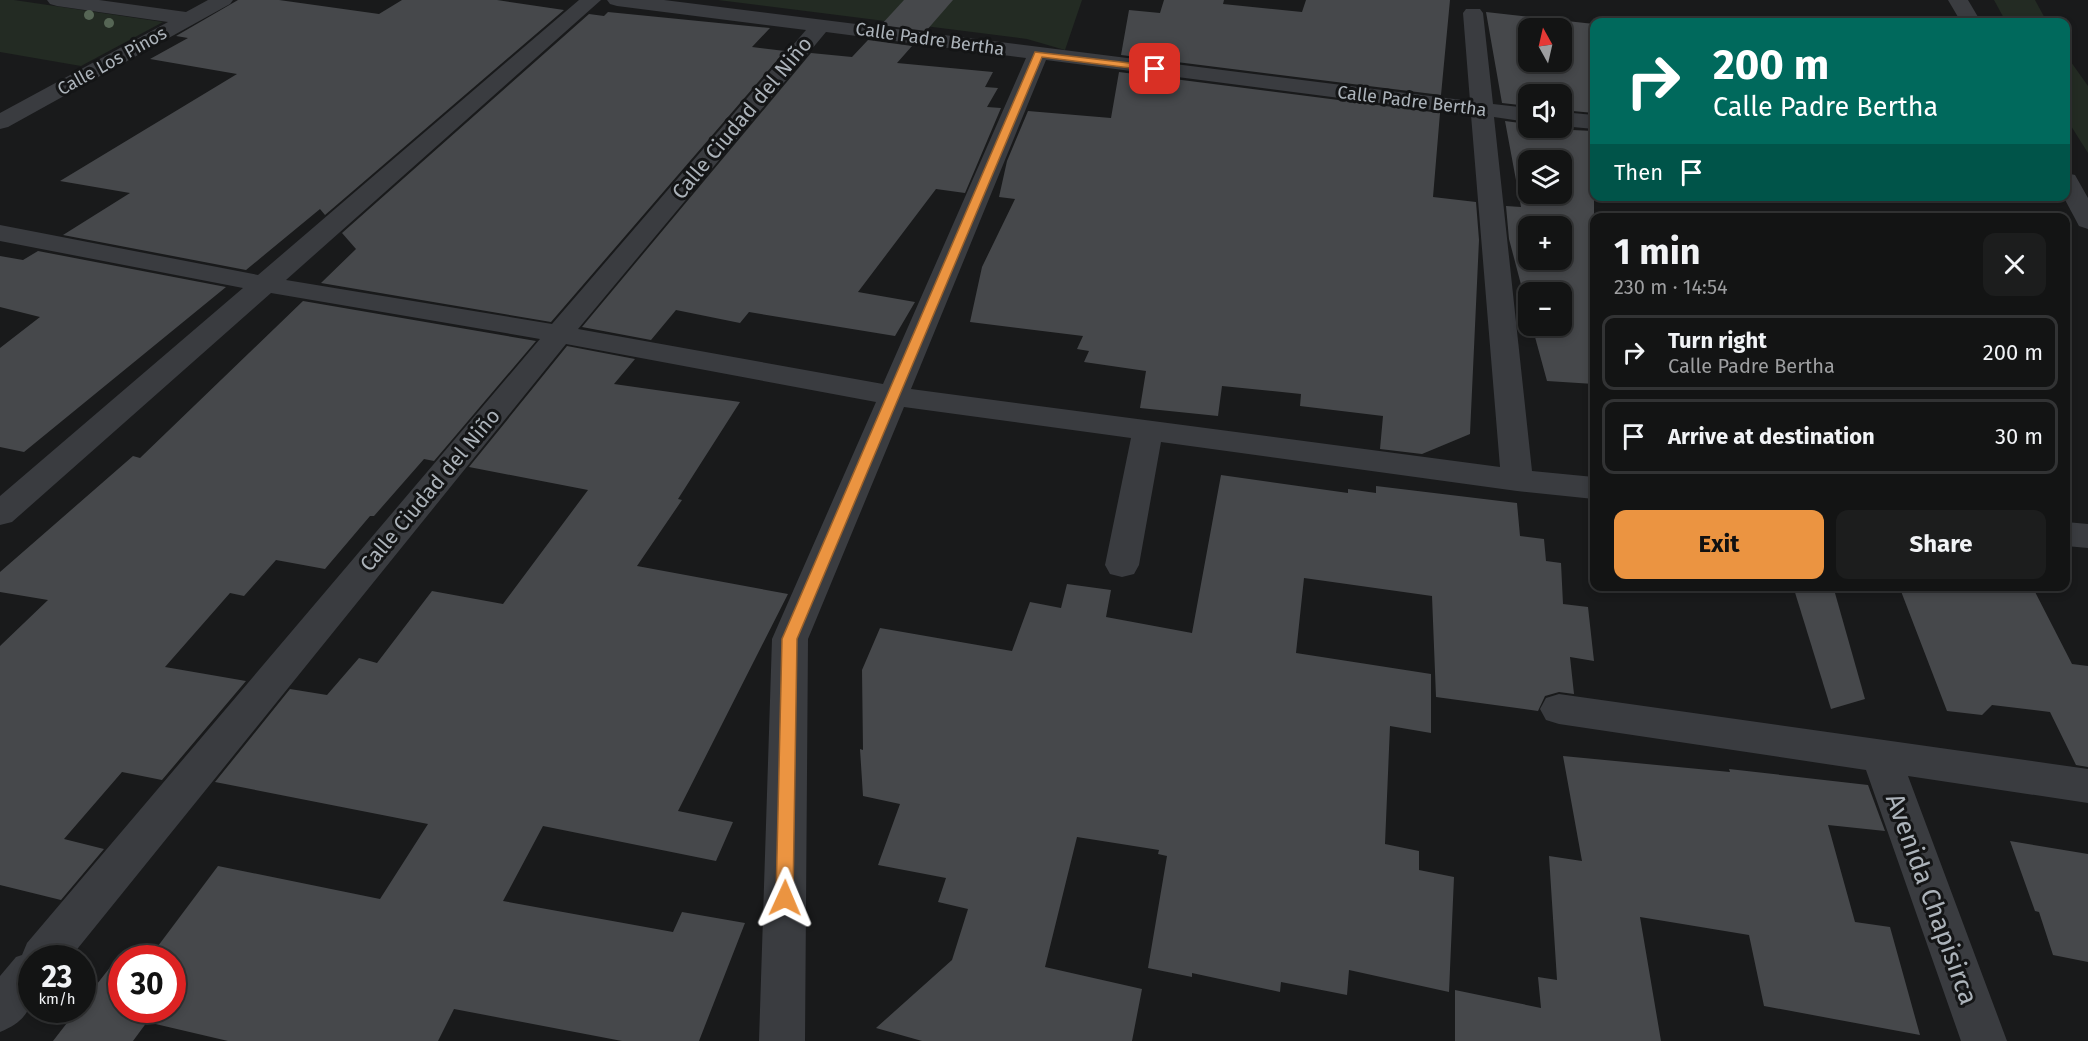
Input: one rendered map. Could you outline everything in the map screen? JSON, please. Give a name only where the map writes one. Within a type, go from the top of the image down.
[{"type":"street","points":[[57,0],[190,19]]},
{"type":"street","name":"Calle Los Pinos","points":[[0,122],[223,0]]},
{"type":"street","points":[[0,514],[591,0]]},
{"type":"street","name":"Calle Padre Bertha","points":[[617,0],[1518,114]]},
{"type":"street","points":[[1958,0],[1969,18]]},
{"type":"street","points":[[1473,13],[1517,480]]},
{"type":"street","name":"Calle Ciudad del Niño","points":[[54,945],[559,334],[821,24]]},
{"type":"street","points":[[785,1040],[790,639],[895,396],[1038,54]]},
{"type":"street","points":[[1572,120],[1590,122]]},
{"type":"street","points":[[2070,187],[2088,221]]},
{"type":"street","points":[[0,233],[264,284],[559,334],[895,396],[1517,480],[1590,488]]},
{"type":"street","points":[[1122,565],[1148,429]]},
{"type":"street","points":[[2070,534],[2088,536]]},
{"type":"street","points":[[1559,708],[2088,786]]},
{"type":"street","name":"Avenida Chapisirca","points":[[1881,757],[1984,1041]]},
{"type":"street","points":[[0,1010],[18,989]]},
{"type":"shaded area","points":[[0,0],[14,0],[163,22],[81,66],[0,52]]},
{"type":"shaded area","points":[[718,0],[1082,0],[1065,50],[1027,39]]},
{"type":"shaded area","points":[[1994,0],[2035,0],[2045,18],[2004,18]]},
{"type":"shaded area","points":[[2070,61],[2088,86],[2088,153],[2070,124]]},
{"type":"building","points":[[238,0],[279,0],[379,14],[402,0],[497,0],[564,10],[325,215],[320,209],[246,270],[63,235],[130,193],[60,181],[237,74],[150,59],[188,38],[176,36]]},
{"type":"building","points":[[904,0],[953,0],[926,31],[881,25]]},
{"type":"building","points":[[1164,0],[1224,0],[1223,4],[1302,12],[1306,0],[1450,0],[1441,95],[1121,55],[1129,10],[1160,13]]},
{"type":"building","points":[[608,12],[770,28],[752,47],[785,51],[551,322],[321,283],[356,249],[342,233],[589,14],[604,16]]},
{"type":"building","points":[[1486,12],[1540,18],[1518,18],[1518,72],[1572,72],[1572,22],[1590,24],[1590,113],[1572,111],[1572,84],[1518,84],[1518,105],[1502,103]]},
{"type":"building","points":[[868,40],[912,46],[897,63],[993,72],[985,87],[998,88],[987,107],[1001,108],[965,193],[936,189],[858,292],[915,302],[895,336],[749,312],[740,323],[676,310],[651,340],[582,327],[811,53],[852,57]]},
{"type":"building","points":[[1119,72],[1440,113],[1433,197],[1476,202],[1479,240],[1470,434],[1422,454],[1380,449],[1383,416],[1300,406],[1301,394],[1222,386],[1218,416],[1140,408],[1146,371],[1084,362],[1089,351],[1077,349],[1083,336],[970,322],[982,267],[1015,199],[999,197],[1007,161],[1028,111],[1111,118]]},
{"type":"building","points":[[1505,121],[1518,123],[1518,138],[1572,138],[1572,130],[1590,131],[1590,201],[1594,201],[1594,213],[1590,213],[1590,384],[1547,381],[1535,336],[1572,336],[1572,282],[1520,282],[1509,239],[1506,206],[1572,204],[1572,150],[1518,150],[1518,191]]},
{"type":"building","points":[[38,251],[226,287],[24,452],[0,447],[0,348],[40,317],[0,307],[0,256],[23,260]]},
{"type":"building","points":[[303,301],[536,341],[434,461],[424,459],[374,516],[370,516],[325,569],[276,560],[244,596],[230,593],[165,667],[246,681],[162,780],[122,772],[64,839],[104,849],[61,900],[0,885],[0,646],[48,600],[0,592],[0,572],[133,456],[140,458]]},
{"type":"building","points":[[567,346],[635,359],[614,384],[740,402],[678,499],[682,500],[637,566],[788,594],[678,811],[733,822],[716,861],[543,826],[503,901],[673,932],[682,912],[745,923],[699,1041],[622,1041],[454,1009],[438,1041],[228,1041],[151,1023],[186,1023],[186,945],[159,945],[218,866],[380,899],[428,824],[215,782],[290,689],[327,695],[359,658],[377,663],[432,591],[503,604],[588,490],[469,467]]},
{"type":"building","points":[[1221,475],[1348,493],[1348,489],[1376,493],[1376,486],[1517,503],[1520,536],[1544,539],[1546,561],[1561,563],[1563,604],[1588,607],[1594,661],[1570,657],[1574,694],[1559,692],[1545,696],[1538,711],[1436,697],[1432,596],[1304,578],[1296,653],[1431,674],[1431,733],[1390,726],[1385,844],[1419,851],[1419,870],[1454,877],[1449,992],[1349,970],[1347,995],[1281,982],[1280,992],[1192,973],[1192,977],[1148,968],[1167,856],[1158,854],[1159,850],[1077,837],[1045,967],[1142,989],[1132,1041],[922,1041],[876,1028],[952,960],[968,909],[938,902],[946,878],[878,865],[900,804],[863,796],[860,749],[863,750],[862,670],[880,628],[1012,651],[1030,602],[1061,608],[1067,584],[1111,590],[1106,617],[1192,633]]},
{"type":"building","points":[[1795,591],[1834,591],[1865,699],[1831,709]]},
{"type":"building","points":[[1901,591],[2035,591],[2072,664],[2088,666],[2088,767],[2076,765],[2050,712],[1992,705],[1982,715],[1947,711]]},
{"type":"building","points":[[1563,756],[1730,772],[1729,769],[1868,785],[1885,831],[1828,825],[1855,922],[1890,927],[1920,1035],[1764,1006],[1749,935],[1640,917],[1661,1041],[1455,1041],[1455,990],[1541,1008],[1538,977],[1557,980],[1549,856],[1582,861]]},
{"type":"building","points":[[2010,841],[2088,854],[2088,962],[2053,955],[2039,912],[2035,911]]},
{"type":"building","points":[[108,970],[108,1023],[146,1023],[133,1041],[53,1041],[67,1023],[96,1023],[96,985]]},
{"type":"route","points":[[785,898],[790,639],[895,396],[1038,54],[1155,69]]}]
